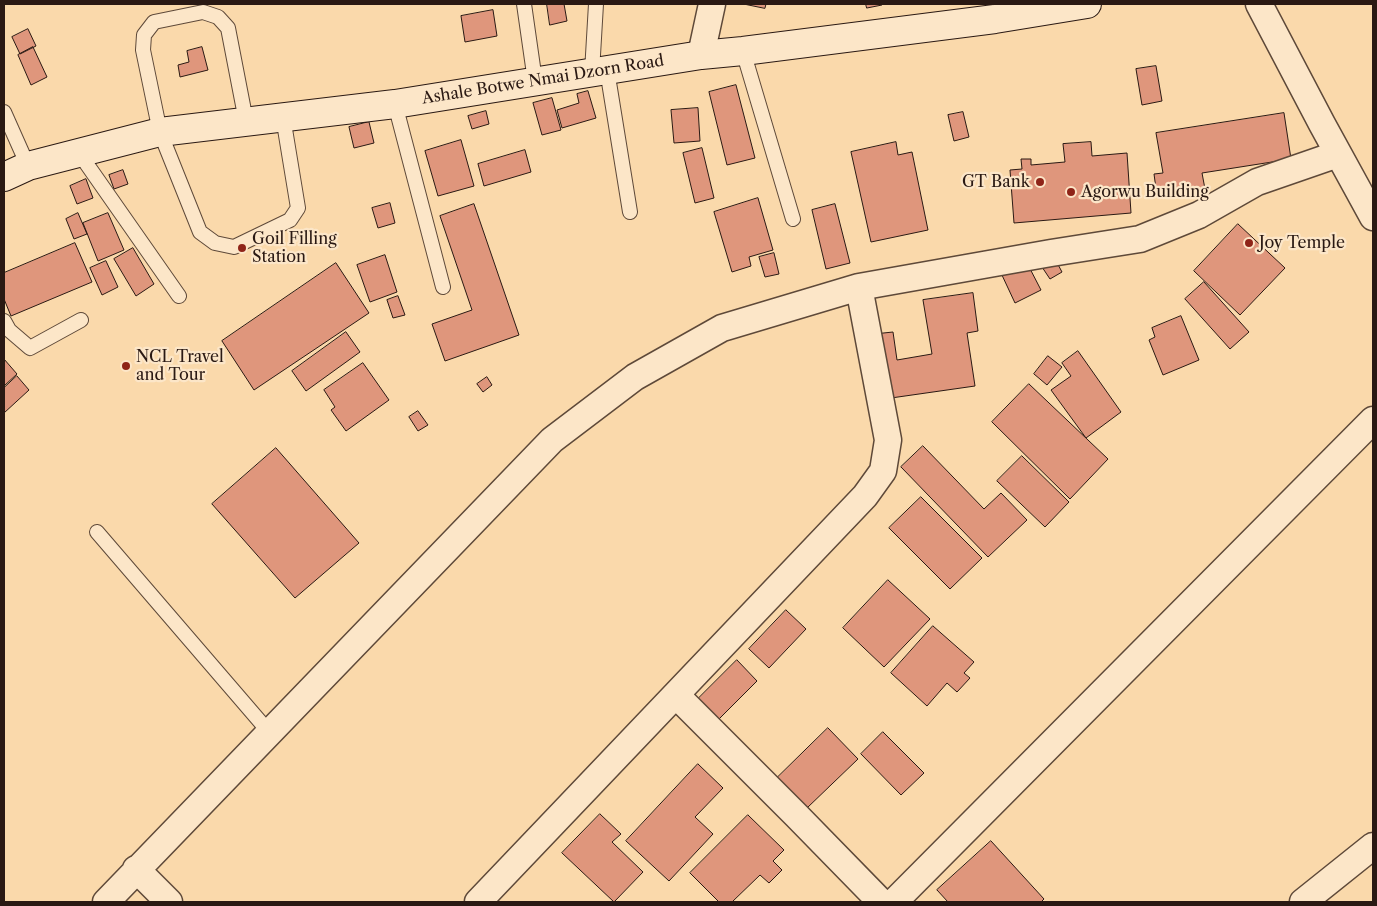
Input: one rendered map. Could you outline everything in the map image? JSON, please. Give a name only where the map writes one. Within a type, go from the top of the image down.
[{"type":"main road","name":"Ashale Botwe Nmai Dzorn Road","points":[[16,172],[160,132],[395,104],[599,71],[701,56],[743,52],[993,11],[1087,4]]},
{"type":"street","points":[[701,56],[712,4]]},
{"type":"street","points":[[1259,4],[1373,217]]},
{"type":"street","points":[[106,902],[552,440],[635,377],[722,328],[859,287],[1140,239],[1199,216],[1257,182],[1338,154]]},
{"type":"street","points":[[478,902],[865,496],[883,470],[888,440],[859,287]]},
{"type":"street","points":[[676,695],[789,808],[897,900],[1373,420]]},
{"type":"street","points":[[1304,902],[1373,846]]},
{"type":"street","points":[[136,869],[169,902]]},
{"type":"lane","points":[[524,4],[535,81]]},
{"type":"lane","points":[[596,4],[599,71],[630,212]]},
{"type":"lane","points":[[246,122],[228,28],[218,17],[203,12],[154,22],[144,35],[143,50],[160,132],[200,232],[215,243],[234,247],[290,220],[298,208],[283,117]]},
{"type":"lane","points":[[743,52],[793,219]]},
{"type":"lane","points":[[395,104],[443,287]]},
{"type":"lane","points":[[4,112],[16,172]]},
{"type":"lane","points":[[79,153],[179,296]]},
{"type":"lane","points":[[4,321],[9,330],[30,348],[82,320]]},
{"type":"lane","points":[[97,532],[269,732]]},
{"type":"building","points":[[547,4],[564,4],[567,21],[550,25]]},
{"type":"building","points":[[744,4],[766,4],[765,8]]},
{"type":"building","points":[[866,4],[882,4],[882,5],[867,8]]},
{"type":"building","points":[[493,10],[497,36],[465,42],[461,16]]},
{"type":"building","points":[[28,29],[36,46],[20,54],[12,37]]},
{"type":"building","points":[[33,47],[47,77],[31,85],[18,55]]},
{"type":"building","points":[[202,47],[208,70],[180,77],[178,65],[189,62],[187,51]]},
{"type":"building","points":[[1156,66],[1162,101],[1142,105],[1136,69]]},
{"type":"building","points":[[736,85],[755,158],[727,165],[709,92]]},
{"type":"building","points":[[588,91],[596,118],[562,128],[557,110],[579,103],[577,94]]},
{"type":"building","points":[[552,98],[561,130],[542,135],[533,103]]},
{"type":"building","points":[[698,108],[700,141],[674,143],[671,110]]},
{"type":"building","points":[[486,111],[489,124],[472,129],[468,116]]},
{"type":"building","points":[[963,112],[969,137],[954,141],[948,115]]},
{"type":"building","points":[[1284,113],[1291,159],[1202,173],[1205,189],[1157,196],[1154,174],[1163,173],[1156,133]]},
{"type":"building","points":[[369,122],[374,143],[354,148],[349,127]]},
{"type":"building","points":[[461,140],[474,186],[438,196],[425,151]]},
{"type":"building","points":[[896,142],[898,155],[912,152],[928,230],[871,242],[851,152]]},
{"type":"building","name":"Agorwu Building","points":[[1091,142],[1092,156],[1127,153],[1131,213],[1014,223],[1010,170],[1022,169],[1021,159],[1031,159],[1031,165],[1065,162],[1063,144]]},
{"type":"building","points":[[702,148],[714,198],[695,203],[683,153]]},
{"type":"building","points":[[525,150],[531,172],[484,186],[478,164]]},
{"type":"building","points":[[123,170],[128,184],[114,189],[109,175]]},
{"type":"building","points":[[86,179],[93,198],[77,204],[70,186]]},
{"type":"building","points":[[758,198],[773,250],[749,257],[751,266],[732,272],[714,212]]},
{"type":"building","points":[[390,203],[395,223],[378,228],[372,208]]},
{"type":"building","points":[[474,204],[519,335],[445,361],[432,324],[472,310],[440,216]]},
{"type":"building","points":[[835,204],[850,263],[826,269],[812,210]]},
{"type":"building","points":[[78,213],[87,234],[74,239],[66,219]]},
{"type":"building","points":[[108,213],[124,250],[98,261],[83,223]]},
{"type":"building","points":[[1238,224],[1285,268],[1240,315],[1194,271]]},
{"type":"building","points":[[75,243],[92,282],[11,316],[4,299],[4,273]]},
{"type":"building","points":[[133,248],[154,284],[136,296],[114,259]]},
{"type":"building","points":[[774,253],[779,274],[765,277],[759,257]]},
{"type":"building","points":[[385,255],[397,292],[370,302],[357,265]]},
{"type":"building","points":[[1055,259],[1062,272],[1050,279],[1042,267]]},
{"type":"building","points":[[106,261],[118,287],[102,295],[90,268]]},
{"type":"building","points":[[1026,261],[1041,290],[1015,303],[1001,273]]},
{"type":"building","points":[[336,263],[369,313],[254,390],[222,341]]},
{"type":"building","points":[[1204,282],[1249,332],[1230,349],[1185,299]]},
{"type":"building","points":[[973,293],[978,331],[967,333],[975,386],[884,399],[874,334],[893,332],[897,360],[932,354],[923,300]]},
{"type":"building","points":[[398,296],[405,315],[393,318],[387,300]]},
{"type":"building","points":[[1181,316],[1199,360],[1163,375],[1149,340],[1155,337],[1152,328]]},
{"type":"building","points":[[346,332],[360,352],[306,391],[292,371]]},
{"type":"building","points":[[1078,351],[1121,412],[1086,438],[1051,390],[1071,376],[1062,363]]},
{"type":"building","points":[[1048,356],[1062,367],[1047,385],[1034,374]]},
{"type":"building","points":[[4,359],[17,374],[4,386]]},
{"type":"building","points":[[363,363],[389,400],[346,431],[331,410],[335,407],[324,390]]},
{"type":"building","points":[[17,376],[29,390],[4,413],[4,388]]},
{"type":"building","points":[[487,377],[492,385],[483,392],[477,384]]},
{"type":"building","points":[[1029,384],[1108,459],[1070,499],[992,422]]},
{"type":"building","points":[[418,411],[428,425],[418,431],[409,417]]},
{"type":"building","points":[[923,446],[984,509],[1001,493],[1027,520],[988,557],[901,467]]},
{"type":"building","points":[[276,448],[359,543],[295,598],[212,504]]},
{"type":"building","points":[[1022,456],[1069,502],[1045,527],[997,481]]},
{"type":"building","points":[[921,497],[982,558],[950,589],[889,528]]},
{"type":"building","points":[[888,580],[930,619],[884,667],[843,628]]},
{"type":"building","points":[[786,610],[806,629],[769,668],[749,649]]},
{"type":"building","points":[[933,626],[974,662],[964,673],[970,678],[957,692],[947,683],[927,706],[891,673]]},
{"type":"building","points":[[737,660],[757,681],[714,724],[693,704]]},
{"type":"building","points":[[828,728],[858,759],[807,808],[777,778]]},
{"type":"building","points":[[883,732],[924,773],[901,795],[861,754]]},
{"type":"building","points":[[698,764],[723,788],[695,817],[713,834],[669,881],[626,841]]},
{"type":"building","points":[[600,814],[621,834],[612,842],[643,872],[614,902],[562,853]]},
{"type":"building","points":[[748,815],[784,850],[773,861],[782,870],[769,883],[760,875],[732,902],[719,902],[690,873]]},
{"type":"building","points":[[991,841],[1044,899],[1041,902],[948,902],[937,890]]},
{"type":"place","name":"GT Bank","points":[[1040,182]]},
{"type":"place","name":"Agorwu Building","points":[[1071,192]]},
{"type":"place","name":"Joy Temple","points":[[1249,243]]},
{"type":"place","name":"Goil Filling Station","points":[[242,248]]},
{"type":"place","name":"NCL Travel and Tour","points":[[126,366]]}]
